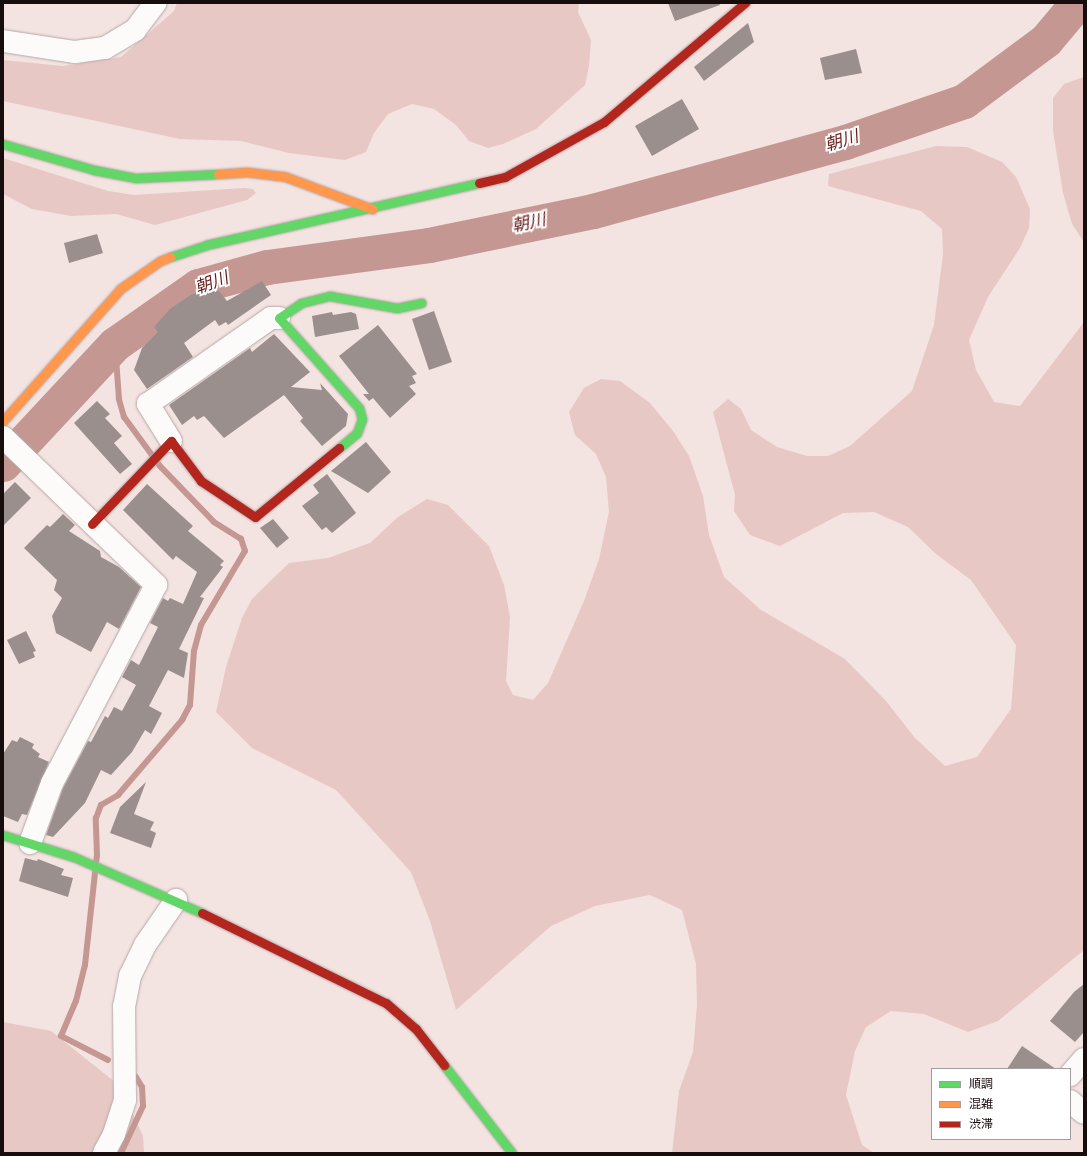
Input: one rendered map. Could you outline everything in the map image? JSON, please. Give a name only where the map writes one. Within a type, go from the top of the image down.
[{"type":"street","points":[[3,41],[75,52],[105,48],[135,30],[155,3]]},
{"type":"street","points":[[3,421],[120,289],[160,261],[206,245],[372,209],[505,177],[604,122],[745,3]]},
{"type":"street","points":[[3,144],[94,170],[136,178],[248,172],[286,177],[372,209]]},
{"type":"street","points":[[279,318],[359,408],[362,419],[357,433],[255,517],[201,481],[167,445],[148,404],[272,318],[279,318],[301,303],[330,296],[397,308],[421,303]]},
{"type":"street","points":[[7,441],[26,462],[156,584],[52,783],[30,843]]},
{"type":"street","points":[[92,524],[167,445]]},
{"type":"street","points":[[4,839],[30,843],[86,862],[176,900],[386,1003],[401,1014],[512,1153]]},
{"type":"street","points":[[104,1153],[114,1134],[125,1100],[124,1007],[130,976],[145,945],[176,900]]},
{"type":"street","points":[[1071,1074],[1084,1058]]},
{"type":"street","points":[[1071,1102],[1084,1113]]},
{"type":"shaded area","points":[[177,3],[579,3],[578,12],[591,40],[589,66],[585,85],[536,129],[503,144],[488,148],[469,141],[456,125],[434,109],[412,104],[388,114],[374,133],[366,152],[345,160],[289,153],[241,141],[180,139],[3,101],[3,60],[63,66],[121,57],[174,11]]},
{"type":"shaded area","points":[[1084,77],[1084,242],[1072,224],[1063,193],[1053,131],[1053,98],[1064,84]]},
{"type":"shaded area","points":[[936,146],[967,147],[1002,162],[1016,177],[1030,209],[1029,228],[1020,248],[988,297],[969,340],[976,370],[994,402],[1020,406],[1084,322],[1084,950],[998,1021],[968,1032],[924,1014],[891,1011],[866,1027],[855,1051],[846,1095],[862,1145],[874,1153],[672,1153],[679,1091],[693,1052],[697,1005],[696,964],[682,910],[650,895],[595,906],[551,926],[456,1010],[430,921],[411,872],[336,790],[252,748],[216,712],[226,667],[242,618],[252,599],[289,563],[328,558],[370,543],[398,517],[427,499],[448,505],[489,546],[504,585],[510,617],[506,681],[513,695],[533,700],[548,683],[584,601],[599,559],[609,512],[606,477],[596,454],[575,435],[569,412],[584,388],[601,379],[620,381],[650,403],[673,431],[689,456],[703,496],[709,535],[724,577],[761,610],[845,659],[886,701],[915,738],[945,766],[977,757],[1011,709],[1016,645],[971,580],[936,554],[908,527],[874,512],[843,513],[780,546],[750,535],[734,511],[735,495],[713,412],[728,399],[741,409],[751,430],[777,447],[807,456],[828,456],[850,446],[912,391],[934,325],[943,254],[942,229],[921,211],[828,186],[829,174]]},
{"type":"shaded area","points":[[3,158],[108,191],[134,195],[244,188],[253,189],[256,193],[247,200],[155,225],[116,214],[71,216],[32,209],[3,194]]},
{"type":"shaded area","points":[[3,1022],[51,1031],[120,1086],[143,1136],[144,1153],[3,1153]]},
{"type":"building","points":[[668,3],[719,3],[720,5],[675,21]]},
{"type":"building","points":[[748,23],[754,42],[704,81],[694,67]]},
{"type":"building","points":[[856,49],[862,73],[825,80],[820,58]]},
{"type":"building","points":[[682,99],[699,129],[652,156],[635,126]]},
{"type":"building","points":[[97,234],[103,253],[69,263],[64,243]]},
{"type":"building","points":[[262,281],[271,295],[228,325],[226,322],[219,326],[215,320],[184,343],[193,357],[147,389],[134,370],[142,348],[158,332],[154,327],[170,309],[192,294],[219,291],[227,301]]},
{"type":"building","points":[[434,311],[452,362],[429,370],[412,319]]},
{"type":"building","points":[[332,312],[333,315],[351,312],[356,314],[359,329],[315,337],[312,316]]},
{"type":"building","points":[[378,325],[417,374],[412,376],[416,383],[409,386],[416,394],[390,418],[373,398],[369,401],[363,394],[369,394],[339,356]]},
{"type":"building","points":[[274,334],[310,372],[291,387],[322,390],[320,383],[348,414],[346,426],[322,446],[300,421],[303,418],[284,395],[224,438],[204,416],[197,420],[194,416],[182,425],[169,405],[250,348],[252,352]]},
{"type":"building","points":[[97,401],[110,414],[105,418],[122,436],[114,443],[132,464],[120,474],[74,423]]},
{"type":"building","points":[[366,442],[391,472],[368,493],[331,471]]},
{"type":"building","points":[[327,474],[356,513],[332,533],[326,527],[322,530],[302,506],[319,493],[313,485]]},
{"type":"building","points":[[15,482],[31,498],[3,526],[3,494]]},
{"type":"building","points":[[147,484],[193,526],[188,531],[224,561],[220,565],[223,567],[200,597],[204,598],[179,649],[188,653],[184,678],[168,670],[149,706],[162,713],[151,734],[145,730],[132,752],[111,775],[101,770],[85,803],[53,837],[46,835],[63,788],[88,741],[91,742],[105,716],[108,718],[114,707],[122,711],[136,685],[122,677],[131,660],[139,665],[158,627],[150,623],[163,598],[168,601],[170,598],[183,604],[197,572],[176,556],[173,560],[123,510]]},
{"type":"building","points":[[63,514],[75,525],[69,531],[100,551],[101,557],[119,567],[141,587],[119,629],[107,622],[91,652],[56,633],[52,616],[62,598],[54,590],[57,580],[24,548],[47,525],[50,527]]},
{"type":"building","points":[[273,519],[289,538],[277,548],[260,528]]},
{"type":"building","points":[[26,631],[36,651],[33,652],[35,657],[19,664],[7,640]]},
{"type":"building","points":[[20,737],[34,744],[32,748],[40,754],[38,757],[49,762],[27,815],[22,814],[18,822],[3,816],[3,754],[12,740],[17,742]]},
{"type":"building","points":[[146,782],[134,814],[154,822],[150,830],[156,833],[151,848],[110,833],[120,807]]},
{"type":"building","points":[[25,858],[37,861],[38,859],[64,869],[61,875],[73,878],[68,897],[19,881]]},
{"type":"building","points":[[1084,984],[1084,1032],[1075,1042],[1050,1021],[1074,992]]},
{"type":"building","points":[[1022,1046],[1055,1068],[1008,1068]]},
{"type":"waterway","name":"朝川","points":[[3,464],[115,344],[198,286],[267,267],[429,245],[593,211],[845,142],[964,101],[1046,40],[1077,3]]},
{"type":"waterway","points":[[108,1060],[61,1036],[76,1001],[85,965],[97,855],[96,818],[101,805],[118,795],[182,720],[190,705],[194,651],[201,625],[245,551],[241,539],[214,522],[160,466],[124,417],[119,399],[115,344]]},
{"type":"waterway","points":[[121,1153],[143,1106],[142,1087],[136,1077]]},
{"type":"traffic: fast","points":[[3,144],[94,170],[136,178],[218,174]]},
{"type":"traffic: fast","points":[[170,257],[206,245],[479,183]]},
{"type":"traffic: fast","points":[[339,448],[357,433],[362,419],[359,408],[279,318],[301,303],[330,296],[397,308],[421,303]]},
{"type":"traffic: fast","points":[[3,835],[74,857],[202,913]]},
{"type":"traffic: fast","points":[[444,1065],[512,1153]]},
{"type":"traffic: slow","points":[[218,174],[247,172],[286,177],[372,209]]},
{"type":"traffic: slow","points":[[3,421],[120,289],[160,261],[170,257]]},
{"type":"traffic: jam","points":[[479,183],[505,177],[604,122],[745,3]]},
{"type":"traffic: jam","points":[[92,524],[171,441],[201,481],[255,517],[339,448]]},
{"type":"traffic: jam","points":[[202,913],[386,1003],[416,1029],[444,1065]]}]
